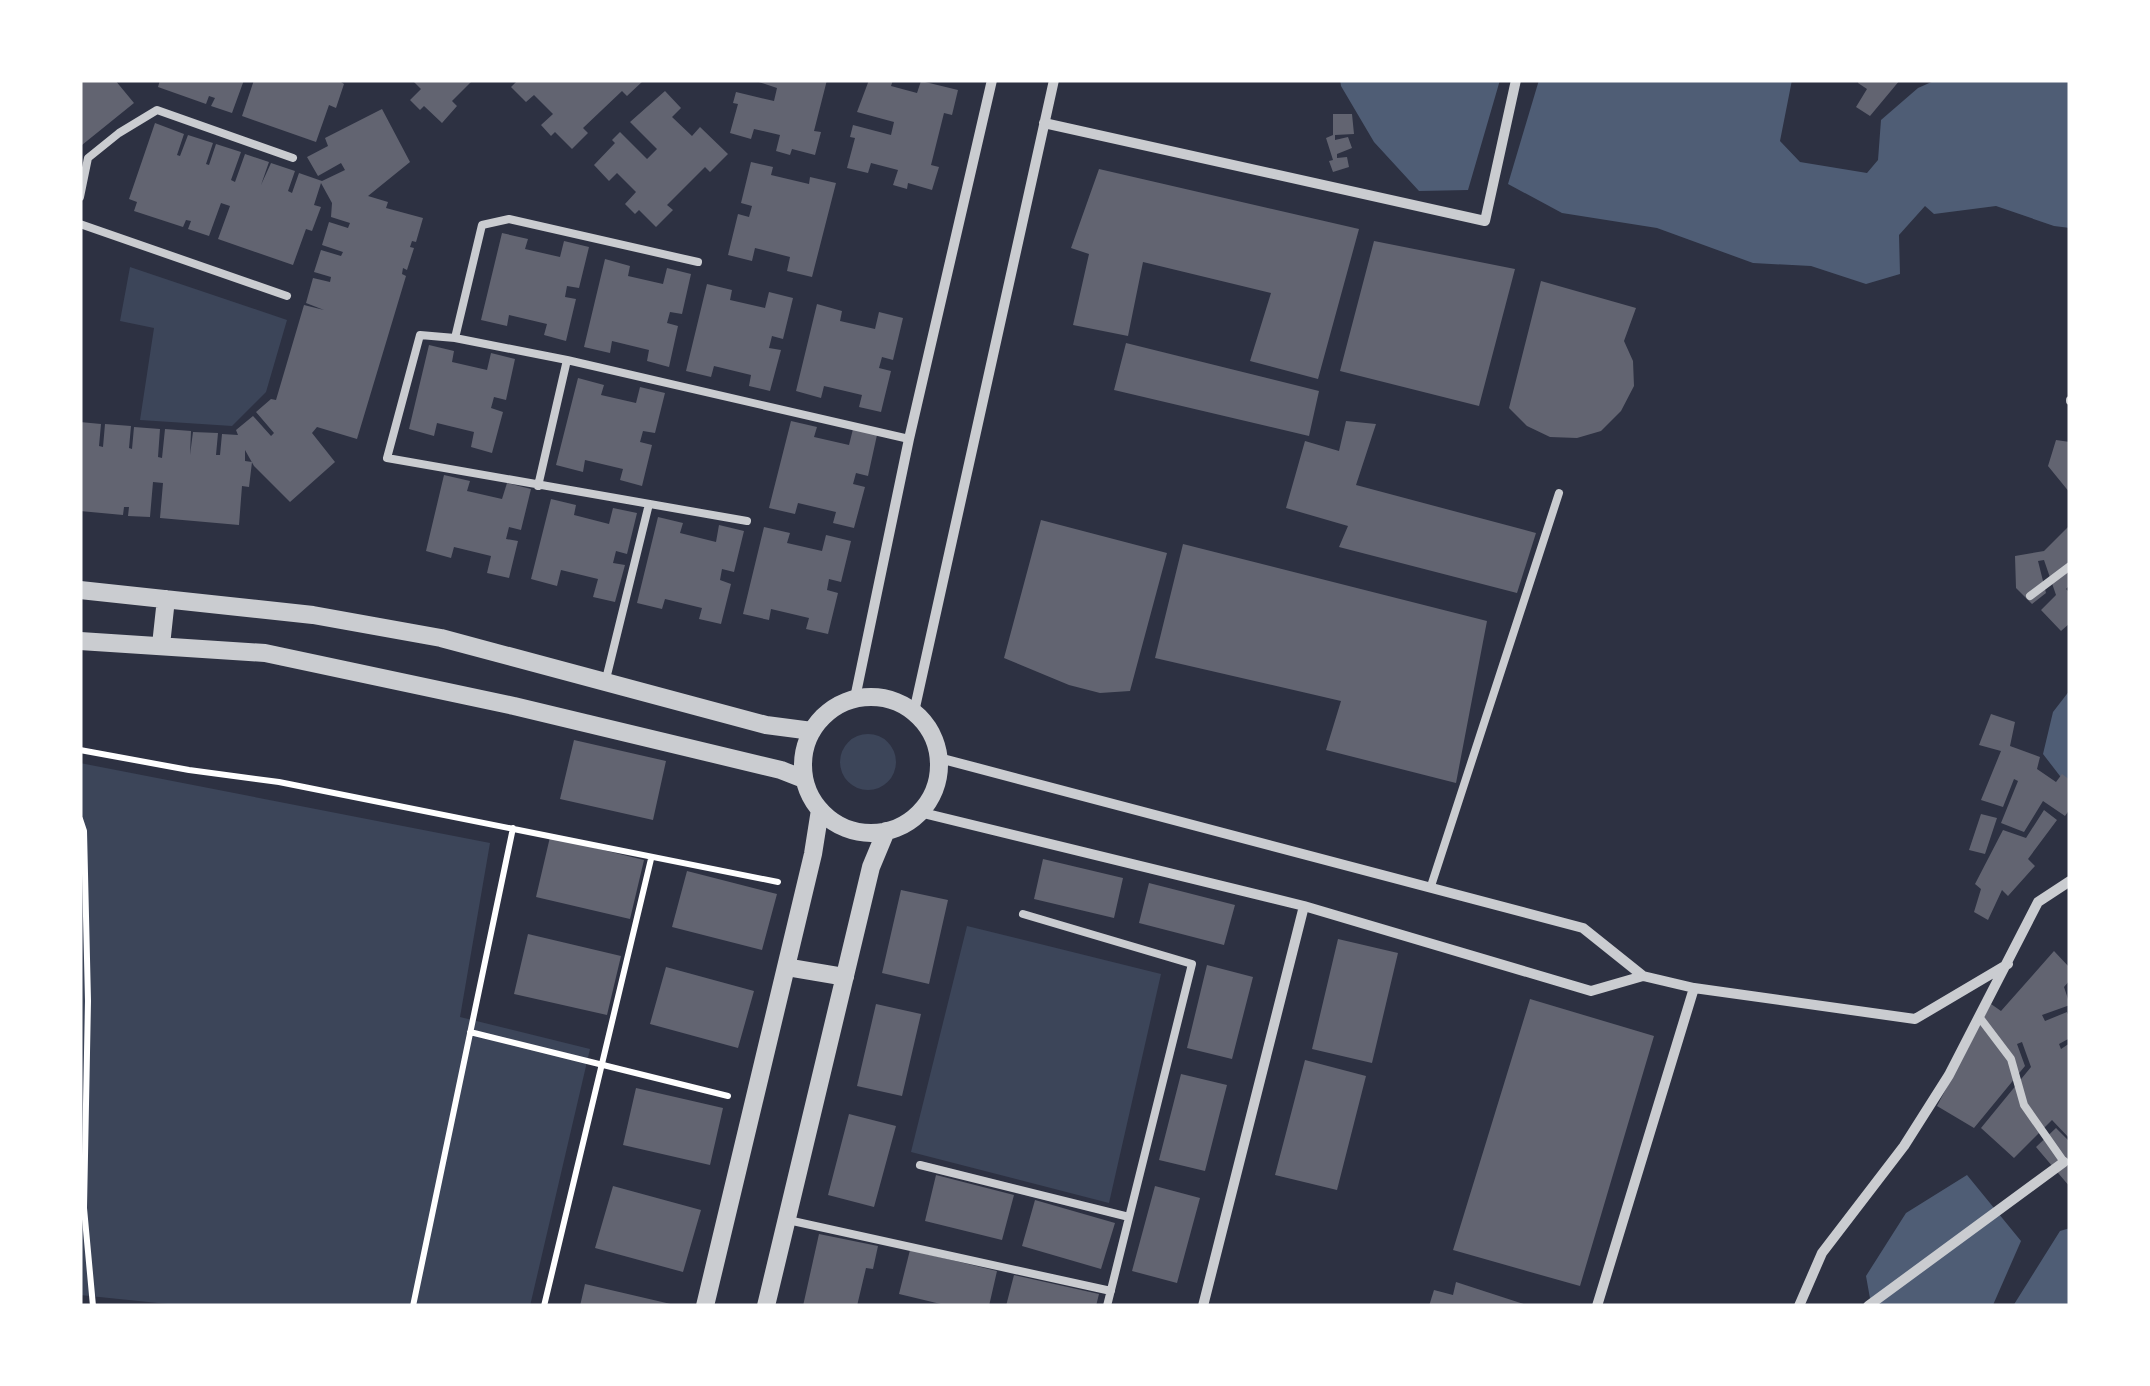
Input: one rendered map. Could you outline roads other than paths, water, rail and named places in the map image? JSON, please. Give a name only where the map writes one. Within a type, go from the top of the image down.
[{"type":"street","points":[[855,698],[908,439],[992,80]]},
{"type":"street","points":[[914,712],[1054,80]]},
{"type":"street","points":[[1044,123],[1485,221],[1516,80]]},
{"type":"street","points":[[80,590],[312,614],[441,638],[766,725],[812,731]]},
{"type":"street","points":[[161,644],[166,599]]},
{"type":"street","points":[[80,641],[265,653],[533,710],[781,770],[804,779]]},
{"type":"street","points":[[855,698],[892,700],[914,712],[933,737],[938,758],[936,784],[919,812],[886,831],[845,828],[820,810],[804,779],[803,759],[812,731],[823,716],[855,698]]},
{"type":"street","points":[[938,758],[1583,928],[1642,976],[1694,988],[1915,1019],[2008,964]]},
{"type":"street","points":[[705,1306],[820,810]]},
{"type":"street","points":[[919,812],[1304,906],[1591,991],[1642,976]]},
{"type":"street","points":[[766,1306],[871,866],[886,831]]},
{"type":"street","points":[[1799,1306],[1822,1253],[1904,1146],[1980,1018],[2038,902],[2070,880]]},
{"type":"street","points":[[1203,1306],[1304,906]]},
{"type":"street","points":[[786,967],[845,976]]},
{"type":"street","points":[[1598,1306],[1694,988]]},
{"type":"street","points":[[1868,1306],[2064,1162]]},
{"type":"lane","points":[[80,197],[88,158],[157,110],[293,158]]},
{"type":"lane","points":[[454,338],[482,224],[509,220],[698,262]]},
{"type":"lane","points":[[80,224],[288,296]]},
{"type":"lane","points":[[747,521],[388,458],[420,336],[454,338],[567,360],[908,439]]},
{"type":"lane","points":[[538,486],[567,360]]},
{"type":"lane","points":[[1431,886],[1559,492]]},
{"type":"lane","points":[[605,682],[649,504]]},
{"type":"lane","points":[[2030,596],[2070,566]]},
{"type":"lane","points":[[1023,914],[1192,964],[1107,1306]]},
{"type":"lane","points":[[1980,1018],[2011,1060],[2024,1105],[2064,1162]]},
{"type":"lane","points":[[920,1165],[1129,1217]]},
{"type":"lane","points":[[787,1220],[1111,1291]]}]
